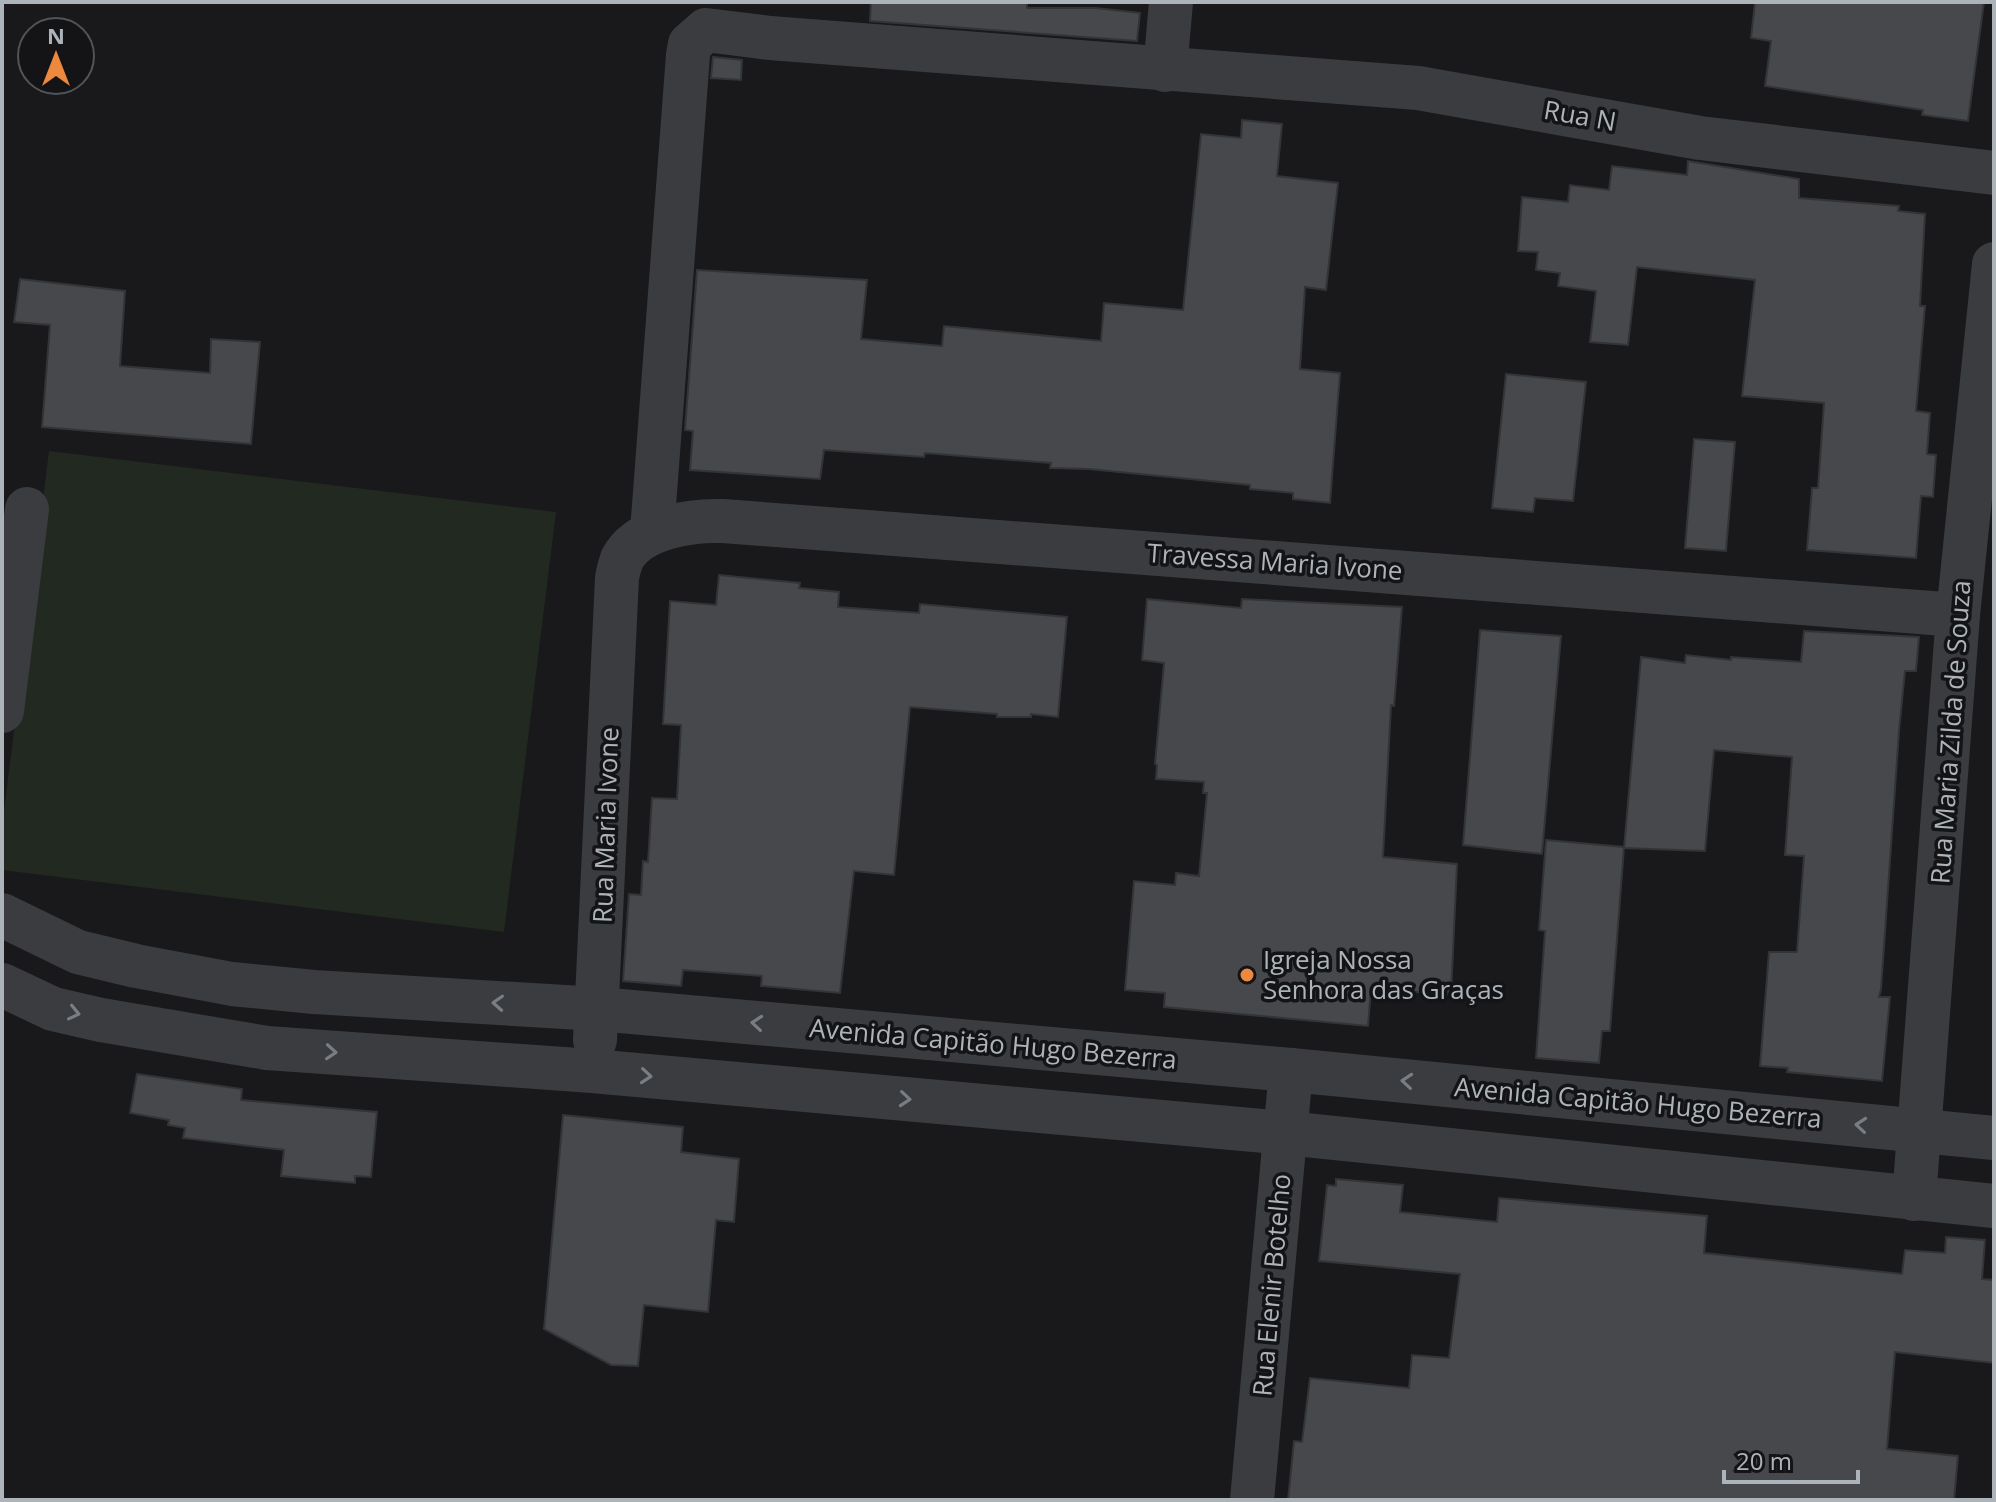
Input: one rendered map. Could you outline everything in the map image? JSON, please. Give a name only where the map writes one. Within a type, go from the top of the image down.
[{"type":"street","points":[[1165,70],[1171,2]]},
{"type":"street","name":"Rua N","points":[[652,532],[688,55],[690,44],[706,30],[770,38],[1418,88],[1700,138],[1994,173]]},
{"type":"street","name":"Rua Maria Zilda de Souza","points":[[1914,1199],[1958,615],[1984,473],[1994,264]]},
{"type":"street","points":[[2,711],[27,509]]},
{"type":"street","name":"Travessa Maria Ivone","points":[[617,578],[623,558],[652,532],[695,520],[1958,615]]},
{"type":"street","name":"Rua Maria Ivone","points":[[592,1071],[598,1009],[617,578]]},
{"type":"street","name":"Avenida Capitão Hugo Bezerra","points":[[2,915],[78,952],[232,984],[327,993],[598,1009],[1291,1070],[1994,1138]]},
{"type":"street","points":[[2,985],[53,1009],[267,1048],[592,1071],[1286,1133],[1994,1206]]},
{"type":"street","name":"Rua Elenir Botelho","points":[[1252,1500],[1291,1070]]},
{"type":"shaded area","points":[[49,451],[556,512],[504,932],[2,870],[2,827]]},
{"type":"building","points":[[871,2],[1027,2],[1027,8],[1096,8],[1140,13],[1137,41],[870,21]]},
{"type":"building","points":[[1755,2],[1984,2],[1968,121],[1922,115],[1923,110],[1765,86],[1771,41],[1751,38]]},
{"type":"building","points":[[713,57],[742,60],[741,80],[711,78]]},
{"type":"building","points":[[1242,120],[1282,124],[1277,176],[1338,183],[1326,290],[1305,287],[1300,369],[1340,373],[1330,503],[1293,499],[1293,493],[1250,489],[1250,485],[1050,468],[1051,463],[925,453],[924,457],[824,450],[820,479],[690,470],[693,431],[685,430],[697,270],[867,280],[861,339],[942,346],[944,326],[1101,341],[1104,303],[1183,310],[1201,134],[1241,138]]},
{"type":"building","points":[[1688,161],[1799,179],[1799,198],[1899,206],[1898,211],[1925,214],[1920,306],[1925,306],[1916,411],[1930,413],[1927,454],[1936,455],[1933,497],[1921,496],[1916,558],[1807,550],[1812,488],[1818,488],[1824,403],[1742,396],[1755,280],[1637,267],[1628,345],[1590,342],[1596,291],[1558,286],[1560,273],[1536,270],[1538,252],[1518,251],[1522,197],[1568,202],[1570,185],[1609,190],[1612,166],[1687,175]]},
{"type":"building","points":[[20,279],[125,291],[120,366],[210,373],[211,339],[260,342],[251,444],[42,427],[50,325],[14,322]]},
{"type":"building","points":[[1506,374],[1586,382],[1573,501],[1535,498],[1533,512],[1492,508]]},
{"type":"building","points":[[1694,439],[1735,442],[1726,551],[1685,548]]},
{"type":"building","points":[[719,575],[800,583],[799,588],[839,592],[838,607],[919,613],[920,604],[1067,617],[1058,717],[1031,714],[1031,717],[997,717],[997,714],[910,707],[894,875],[854,871],[840,993],[761,986],[762,976],[683,970],[681,986],[623,981],[629,894],[641,895],[643,861],[648,862],[652,798],[677,799],[681,725],[663,724],[670,601],[716,605]]},
{"type":"building","points":[[1147,599],[1241,608],[1242,599],[1402,607],[1394,706],[1391,705],[1383,857],[1457,864],[1451,995],[1371,988],[1368,1026],[1164,1007],[1165,993],[1125,990],[1134,881],[1175,885],[1176,873],[1199,876],[1207,793],[1203,793],[1204,782],[1156,779],[1164,663],[1142,660]]},
{"type":"building","points":[[1480,630],[1561,636],[1542,854],[1463,845]]},
{"type":"building","points":[[1804,631],[1919,637],[1916,671],[1905,671],[1899,731],[1879,997],[1890,997],[1882,1081],[1787,1072],[1788,1068],[1760,1066],[1769,952],[1797,952],[1804,856],[1785,855],[1792,757],[1714,750],[1705,851],[1624,848],[1641,657],[1685,663],[1686,655],[1801,662]]},
{"type":"building","points":[[1546,840],[1624,847],[1610,1031],[1602,1031],[1599,1063],[1536,1058],[1545,931],[1539,930]]},
{"type":"building","points":[[137,1074],[242,1089],[241,1100],[377,1112],[371,1177],[355,1176],[355,1183],[281,1176],[284,1150],[183,1138],[185,1128],[168,1125],[169,1120],[130,1113]]},
{"type":"building","points":[[563,1115],[683,1127],[681,1152],[739,1159],[734,1222],[716,1220],[708,1312],[644,1305],[638,1366],[611,1365],[544,1329]]},
{"type":"building","points":[[1336,1179],[1403,1185],[1400,1212],[1497,1222],[1499,1198],[1707,1216],[1704,1253],[1902,1274],[1905,1250],[1945,1253],[1946,1237],[1985,1240],[1982,1279],[1994,1280],[1994,1363],[1895,1352],[1887,1449],[1958,1456],[1954,1500],[1288,1500],[1294,1441],[1302,1442],[1310,1378],[1409,1388],[1412,1355],[1449,1358],[1460,1274],[1319,1261],[1327,1185],[1336,1186]]},
{"type":"place","name":"Igreja Nossa Senhora das Graças","points":[[1247,975]]}]
